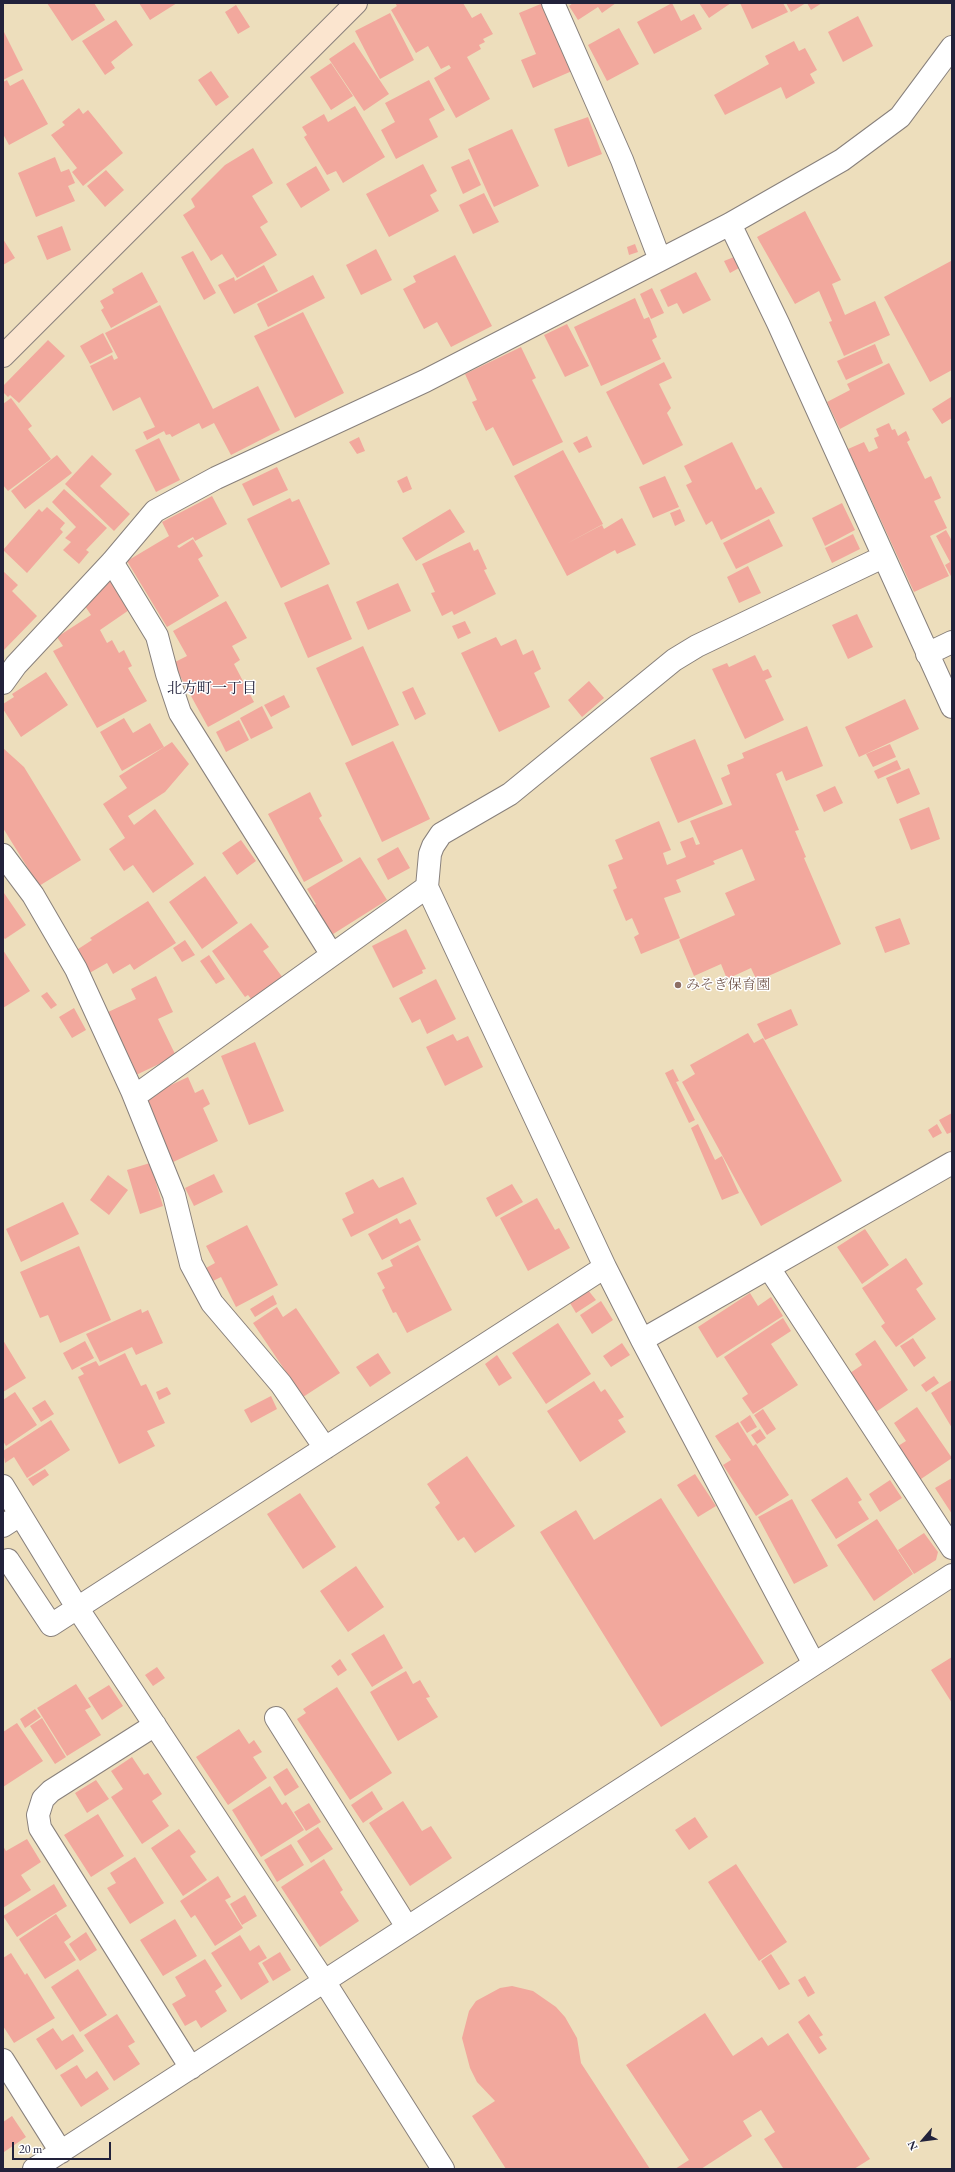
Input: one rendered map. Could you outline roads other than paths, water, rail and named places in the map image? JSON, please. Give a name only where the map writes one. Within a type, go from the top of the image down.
[{"type":"street","points":[[3,356],[356,3]]},
{"type":"street","points":[[553,3],[622,160],[660,260]]},
{"type":"street","points":[[3,683],[16,665],[112,562],[156,511],[216,478],[425,381],[730,224],[842,160],[900,118],[952,47]]},
{"type":"street","points":[[730,224],[778,323],[952,707]]},
{"type":"street","points":[[814,1664],[642,1340],[606,1267],[427,887],[430,854],[433,846],[441,834],[510,794],[674,660],[697,646],[883,557]]},
{"type":"street","points":[[112,562],[157,636],[167,674],[180,713],[332,955]]},
{"type":"street","points":[[927,654],[952,642]]},
{"type":"street","points":[[3,855],[33,895],[76,968],[134,1096],[174,1195],[191,1264],[212,1303],[281,1384],[325,1448]]},
{"type":"street","points":[[134,1096],[427,887]]},
{"type":"street","points":[[642,1340],[952,1163]]},
{"type":"street","points":[[3,1563],[8,1560],[51,1625],[606,1267]]},
{"type":"street","points":[[769,1268],[952,1548]]},
{"type":"street","points":[[3,1486],[11,1521],[78,1609],[324,1982],[443,2169]]},
{"type":"street","points":[[34,2169],[952,1575]]},
{"type":"street","points":[[276,1718],[407,1927]]},
{"type":"street","points":[[155,1725],[51,1791],[42,1800],[38,1815],[40,1828],[191,2068]]},
{"type":"street","points":[[3,2060],[61,2152]]},
{"type":"place","name":"みそぎ保育園","points":[[678,985]]},
{"type":"district","name":"北方町一丁目","points":[[212,689]]}]
